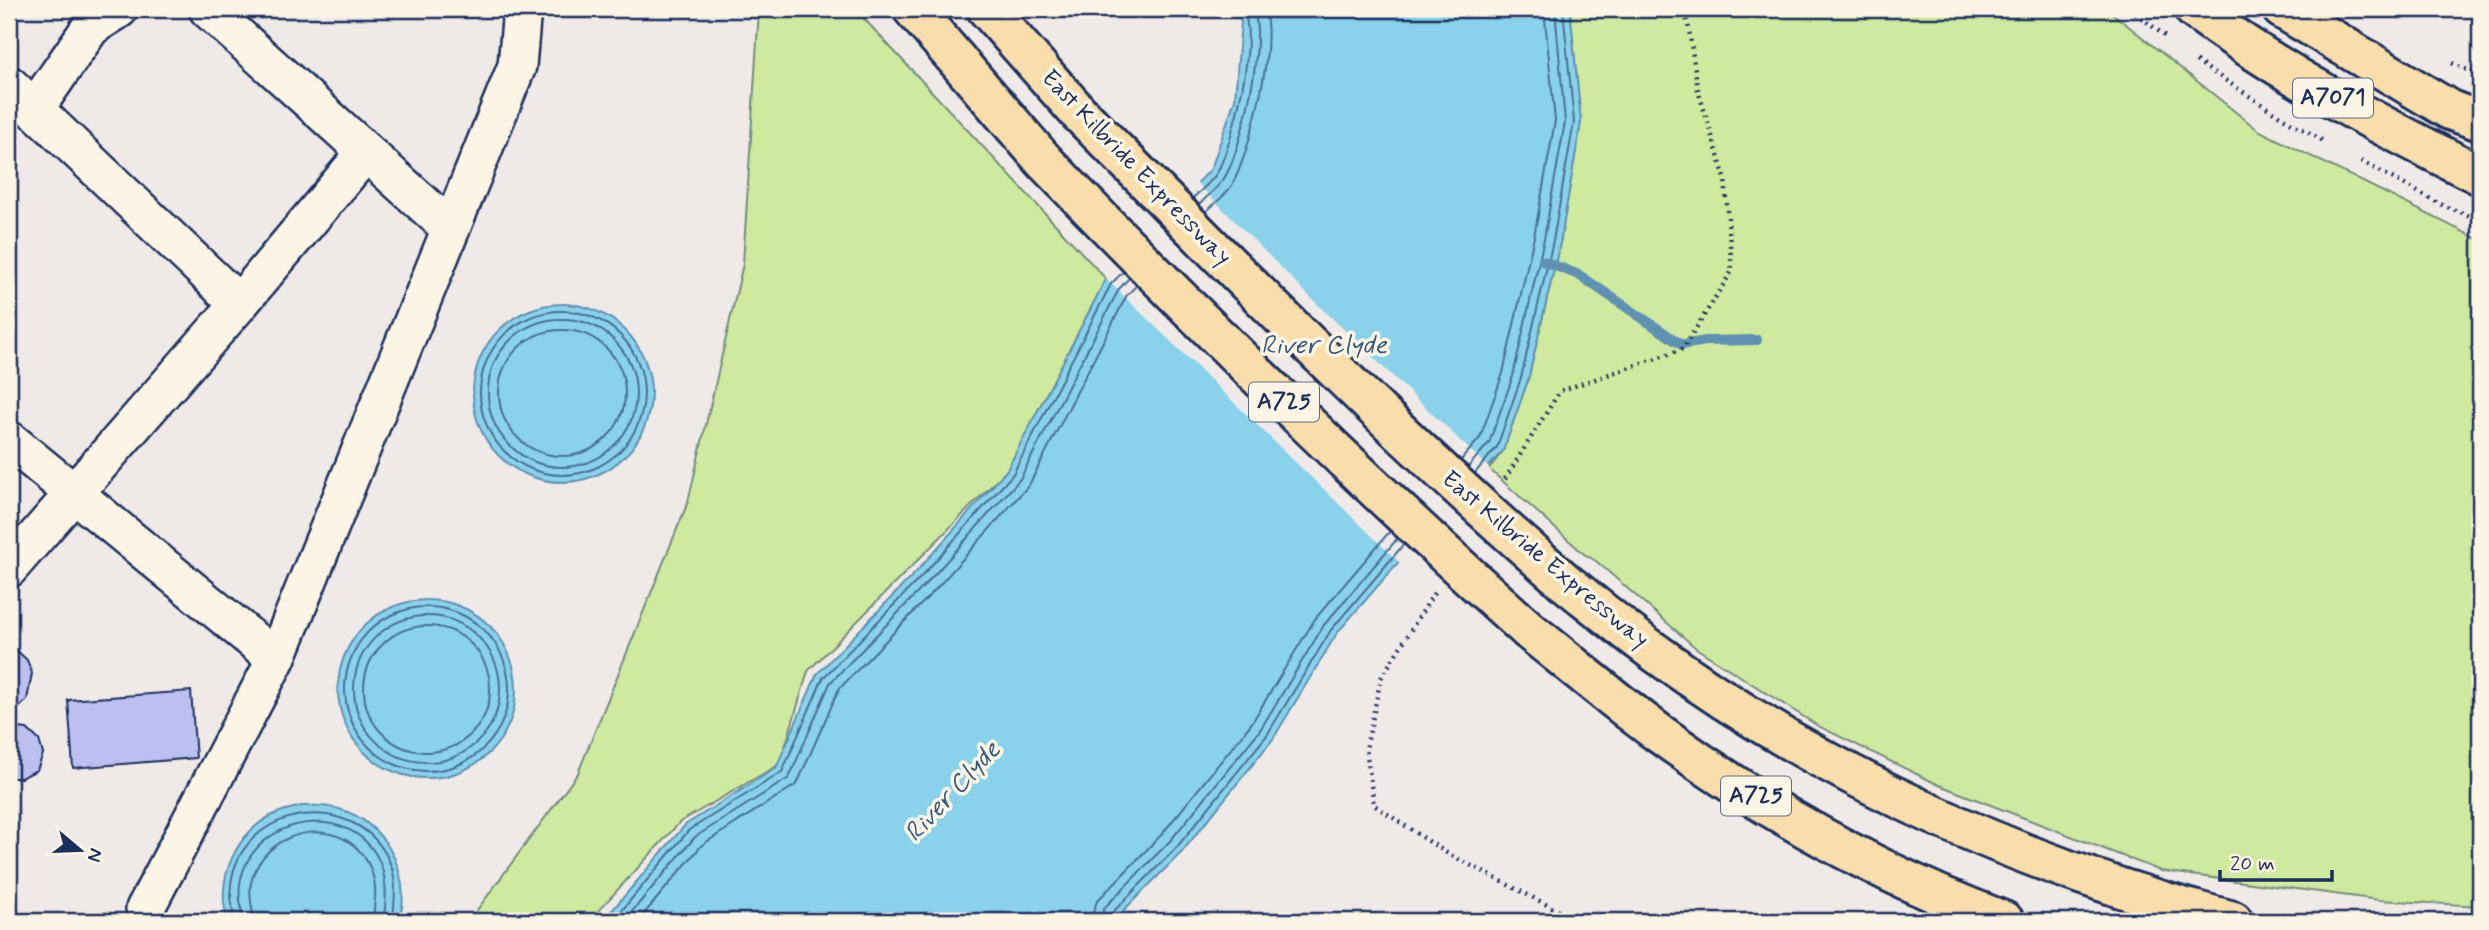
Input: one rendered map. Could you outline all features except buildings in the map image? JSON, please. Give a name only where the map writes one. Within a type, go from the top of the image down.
[{"type":"highway","name":"A725","points":[[913,9],[1045,162],[1159,280],[1414,528],[1531,632],[1660,734],[1784,814],[1874,863],[1967,907],[2004,921]]},
{"type":"highway","name":"East Kilbride Expressway","points":[[987,9],[1078,112],[1340,377],[1478,507],[1565,582],[1654,652],[1744,712],[1847,771],[2017,852],[2148,899],[2233,921]]},
{"type":"highway","name":"A7071","points":[[2194,9],[2252,52],[2379,125],[2480,175]]},
{"type":"highway","name":"A7071","points":[[2282,9],[2451,110],[2480,121]]},
{"type":"lane","points":[[119,9],[91,27],[22,97],[239,304]]},
{"type":"lane","points":[[208,9],[451,229]]},
{"type":"lane","points":[[145,909],[276,659],[517,66],[522,9]]},
{"type":"lane","points":[[9,568],[239,304],[366,152]]},
{"type":"lane","points":[[9,440],[276,659]]},
{"type":"path","points":[[1682,9],[1688,23],[1698,90],[1725,178],[1732,271],[1683,349]]},
{"type":"green space","points":[[759,9],[855,9],[1106,279],[1007,470],[808,671],[780,764],[680,822],[589,921],[469,921],[578,773],[688,502],[743,264]]},
{"type":"green space","points":[[1570,9],[2107,9],[2258,130],[2480,240],[2480,906],[2379,900],[2161,871],[1939,785],[1818,726],[1696,648],[1596,561],[1584,554],[1489,469],[1503,451],[1528,380],[1560,243],[1581,122]]},
{"type":"water","name":"River Clyde","points":[[1235,9],[1570,9],[1581,122],[1560,243],[1528,380],[1503,451],[1415,543],[1337,633],[1273,739],[1182,852],[1113,921],[603,921],[685,825],[776,768],[817,674],[916,572],[1007,470],[1106,279],[1211,169],[1235,99],[1241,21]]},
{"type":"water","points":[[562,304],[596,310],[625,330],[645,359],[651,393],[645,427],[625,456],[596,476],[562,482],[528,476],[499,456],[479,427],[473,393],[479,359],[499,330],[528,310]]},
{"type":"water","points":[[427,600],[461,606],[490,626],[510,655],[516,689],[510,723],[490,752],[461,772],[427,778],[393,772],[364,752],[344,723],[338,689],[344,655],[364,626],[393,606]]},
{"type":"water","points":[[326,806],[348,812],[378,833],[397,865],[402,884],[399,921],[228,921],[224,906],[226,874],[239,845],[261,822],[288,809]]},
{"type":"pier","points":[[1195,181],[1313,300],[1492,471],[1401,564],[1104,277]]},
{"type":"waterway","points":[[1543,261],[1579,275],[1682,345],[1706,341],[1757,340]]}]
